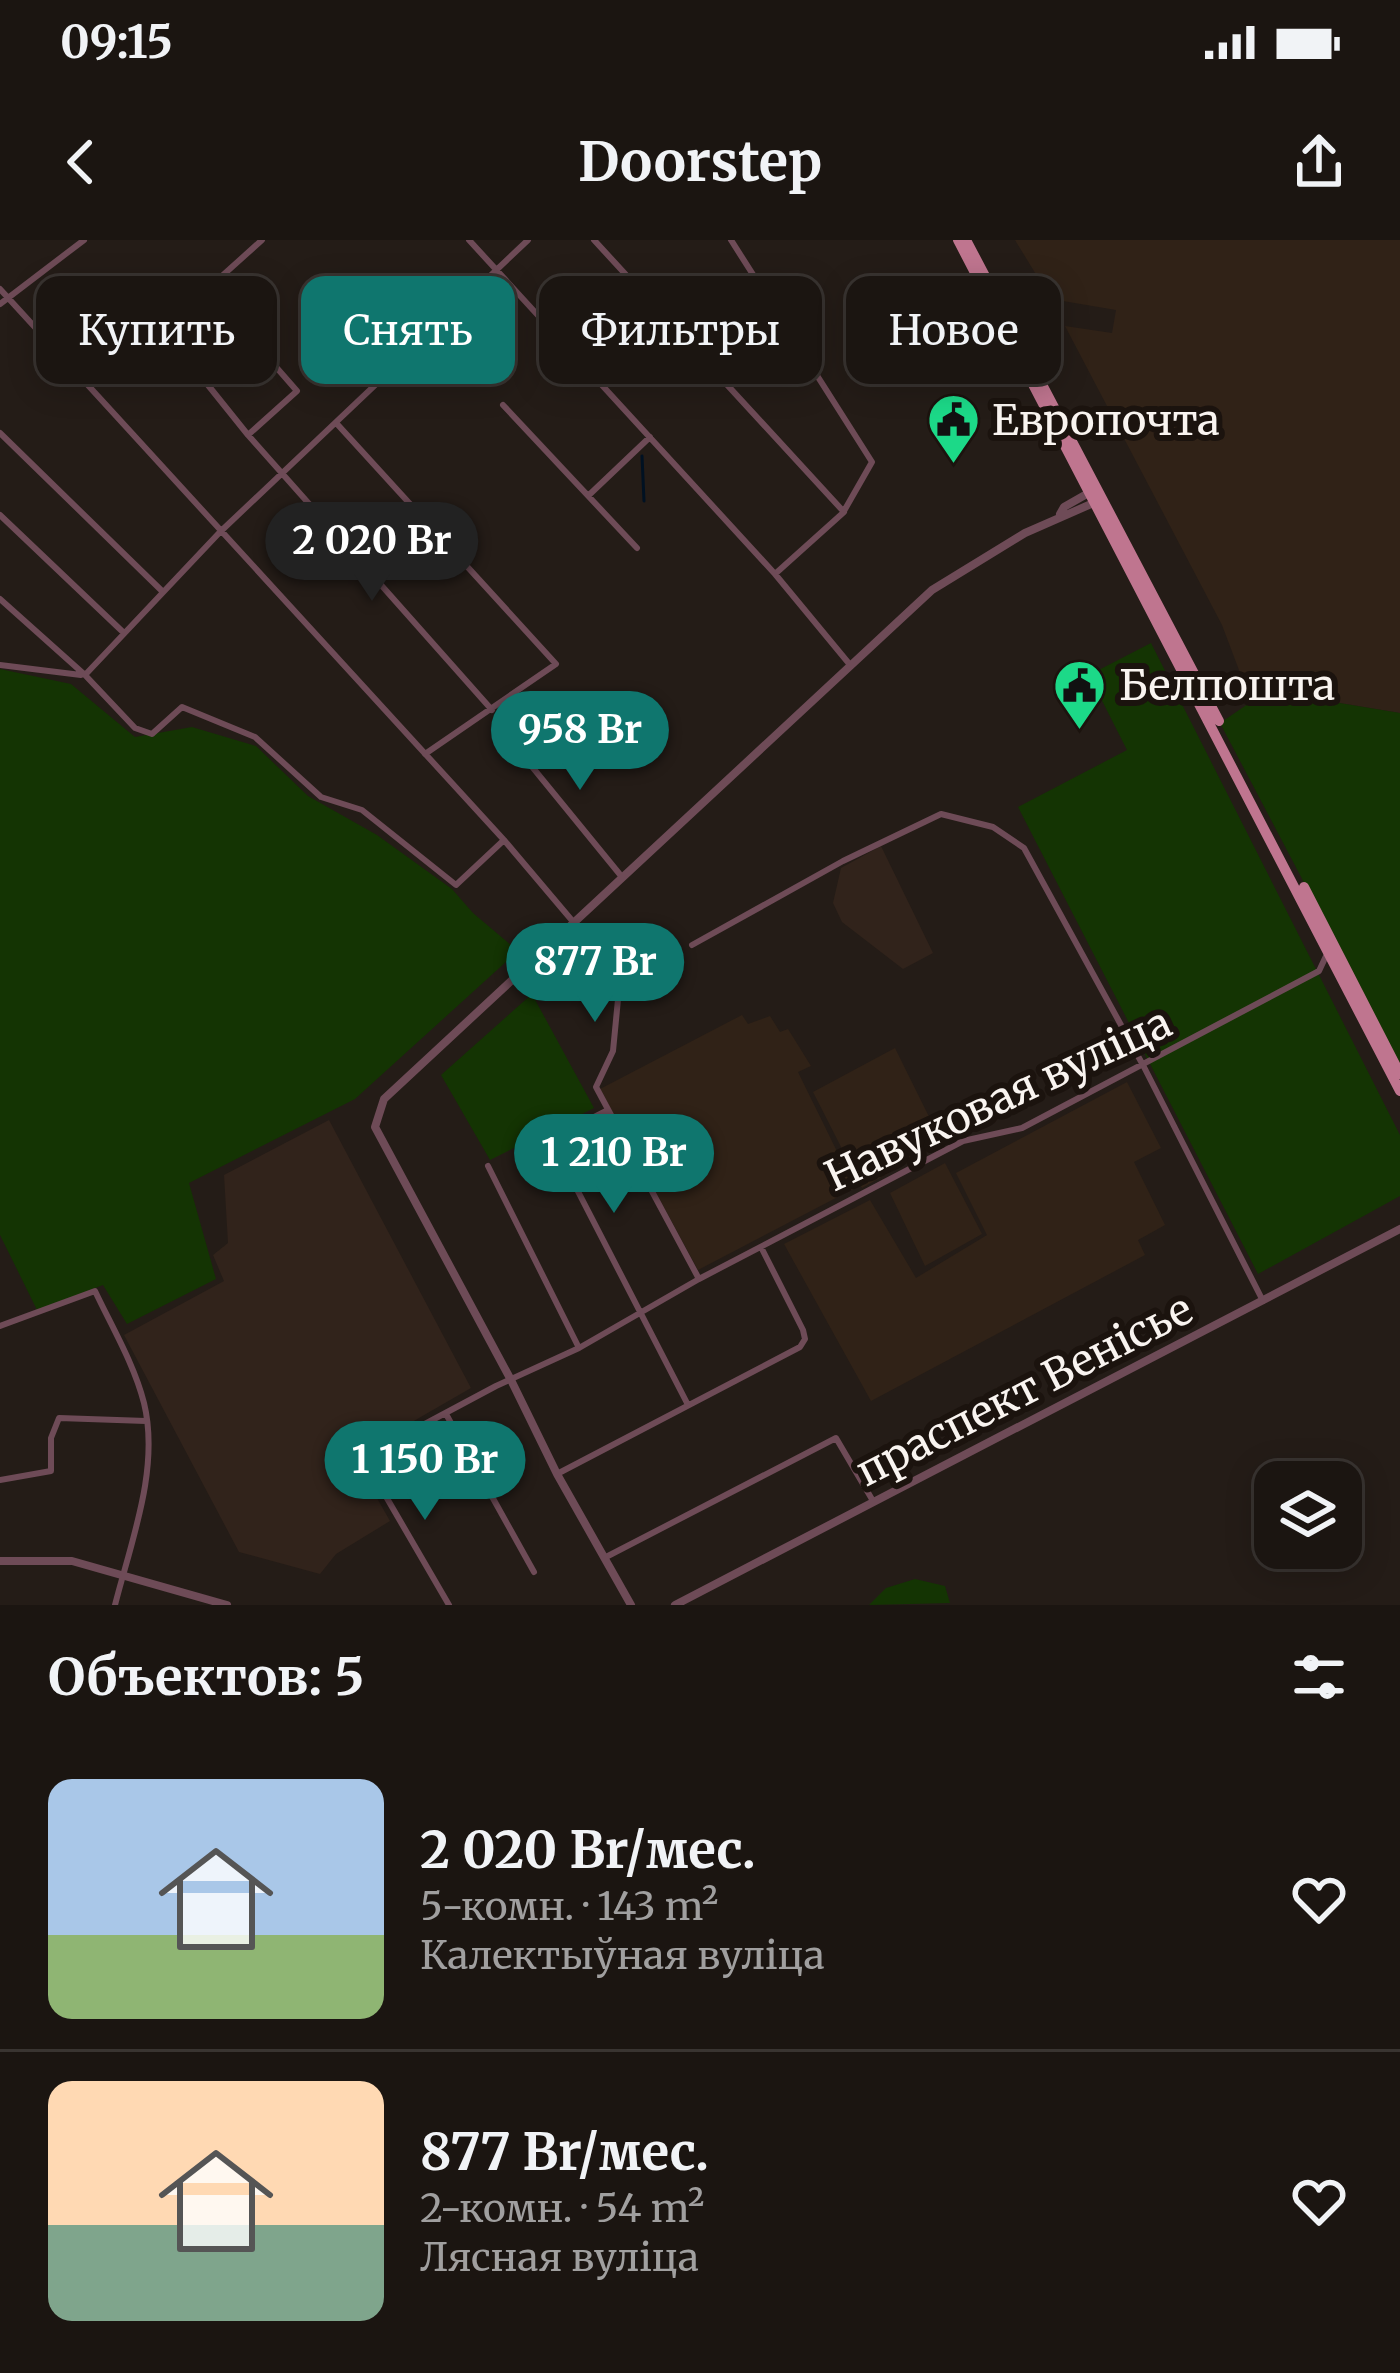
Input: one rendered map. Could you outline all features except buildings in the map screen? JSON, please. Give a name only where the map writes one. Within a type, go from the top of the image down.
[{"type":"main road","points":[[962,240],[1400,1091]]},
{"type":"main road","points":[[1095,496],[1400,1073]]},
{"type":"street","points":[[0,304],[3,293],[84,240]]},
{"type":"street","points":[[221,276],[262,240]]},
{"type":"street","points":[[469,240],[775,574],[853,668]]},
{"type":"street","points":[[85,675],[220,532],[528,240]]},
{"type":"street","points":[[594,240],[844,512]]},
{"type":"street","points":[[730,240],[872,462],[844,512],[775,574]]},
{"type":"street","points":[[3,293],[504,840],[575,924],[619,989],[613,1051],[596,1087],[699,1279]]},
{"type":"street","points":[[248,435],[297,391],[277,368]]},
{"type":"street","points":[[207,384],[492,710]]},
{"type":"street","points":[[503,405],[637,548]]},
{"type":"street","points":[[337,424],[556,664],[425,754]]},
{"type":"street","points":[[0,433],[161,590]]},
{"type":"street","points":[[589,495],[650,436]]},
{"type":"street","points":[[631,1605],[375,1127],[377,1112],[384,1099],[948,578],[1095,496]]},
{"type":"street","points":[[0,515],[124,633]]},
{"type":"street","points":[[0,599],[144,734],[156,732],[182,707],[255,736],[321,797],[362,811],[455,885],[504,840]]},
{"type":"street","points":[[0,665],[85,675]]},
{"type":"street","points":[[507,726],[520,752],[622,877]]},
{"type":"street","points":[[692,945],[843,861],[941,814],[993,827],[1024,848],[1144,1066],[1263,1300]]},
{"type":"street","points":[[1327,947],[1319,971],[1343,980]]},
{"type":"street","name":"Навуковая вуліца","points":[[449,1605],[363,1457],[579,1348],[699,1279],[963,1141],[1022,1128],[1319,971]]},
{"type":"street","points":[[608,1111],[551,1138],[687,1403]]},
{"type":"street","points":[[488,1166],[579,1348]]},
{"type":"street","name":"праспект Венісье","points":[[675,1605],[1400,1229]]},
{"type":"street","points":[[557,1474],[800,1347],[805,1339],[761,1247]]},
{"type":"street","points":[[0,1327],[95,1291],[138,1384],[146,1421],[144,1491],[115,1605]]},
{"type":"street","points":[[446,1414],[534,1572]]},
{"type":"street","points":[[0,1480],[51,1471],[51,1438],[59,1418],[146,1421]]},
{"type":"street","points":[[606,1557],[836,1438],[873,1502]]},
{"type":"street","points":[[0,1561],[72,1561],[227,1605]]},
{"type":"shaded area","points":[[1015,240],[1400,240],[1400,713],[1267,691],[1242,678],[1222,625],[1065,326],[1112,333],[1116,310],[1061,301],[1061,276],[1037,276]]},
{"type":"shaded area","points":[[881,846],[933,953],[903,969],[842,922],[833,903],[841,868]]},
{"type":"shaded area","points":[[742,1015],[748,1024],[770,1016],[780,1032],[788,1029],[811,1066],[798,1072],[855,1188],[698,1270],[600,1089]]},
{"type":"shaded area","points":[[895,1048],[942,1143],[862,1188],[813,1092]]},
{"type":"shaded area","points":[[1127,1082],[1161,1148],[1134,1162],[1165,1225],[1138,1240],[1145,1255],[871,1401],[784,1244],[870,1200],[916,1278],[987,1235],[956,1173]]},
{"type":"shaded area","points":[[329,1120],[471,1388],[353,1456],[390,1521],[336,1554],[320,1574],[239,1552],[124,1335],[224,1281],[213,1255],[228,1243],[224,1175]]},
{"type":"shaded area","points":[[945,1163],[982,1234],[925,1266],[890,1193]]},
{"type":"green space","points":[[1151,643],[1400,1135],[1400,1196],[1258,1274],[1018,807],[1127,750],[1089,675]]},
{"type":"green space","points":[[0,669],[71,684],[135,737],[192,727],[256,746],[308,796],[377,835],[452,889],[518,951],[355,1099],[189,1183],[216,1279],[127,1324],[103,1285],[37,1310],[0,1235]]},
{"type":"green space","points":[[1267,691],[1400,713],[1400,1065],[1220,723]]},
{"type":"green space","points":[[532,994],[594,1108],[490,1160],[441,1075]]},
{"type":"green space","points":[[915,1579],[945,1586],[950,1603],[869,1605],[886,1588]]},
{"type":"waterway","points":[[642,456],[644,501]]},
{"type":"place","name":"Европочта","points":[[953,466]]},
{"type":"place","name":"Белпошта","points":[[1080,731]]}]
